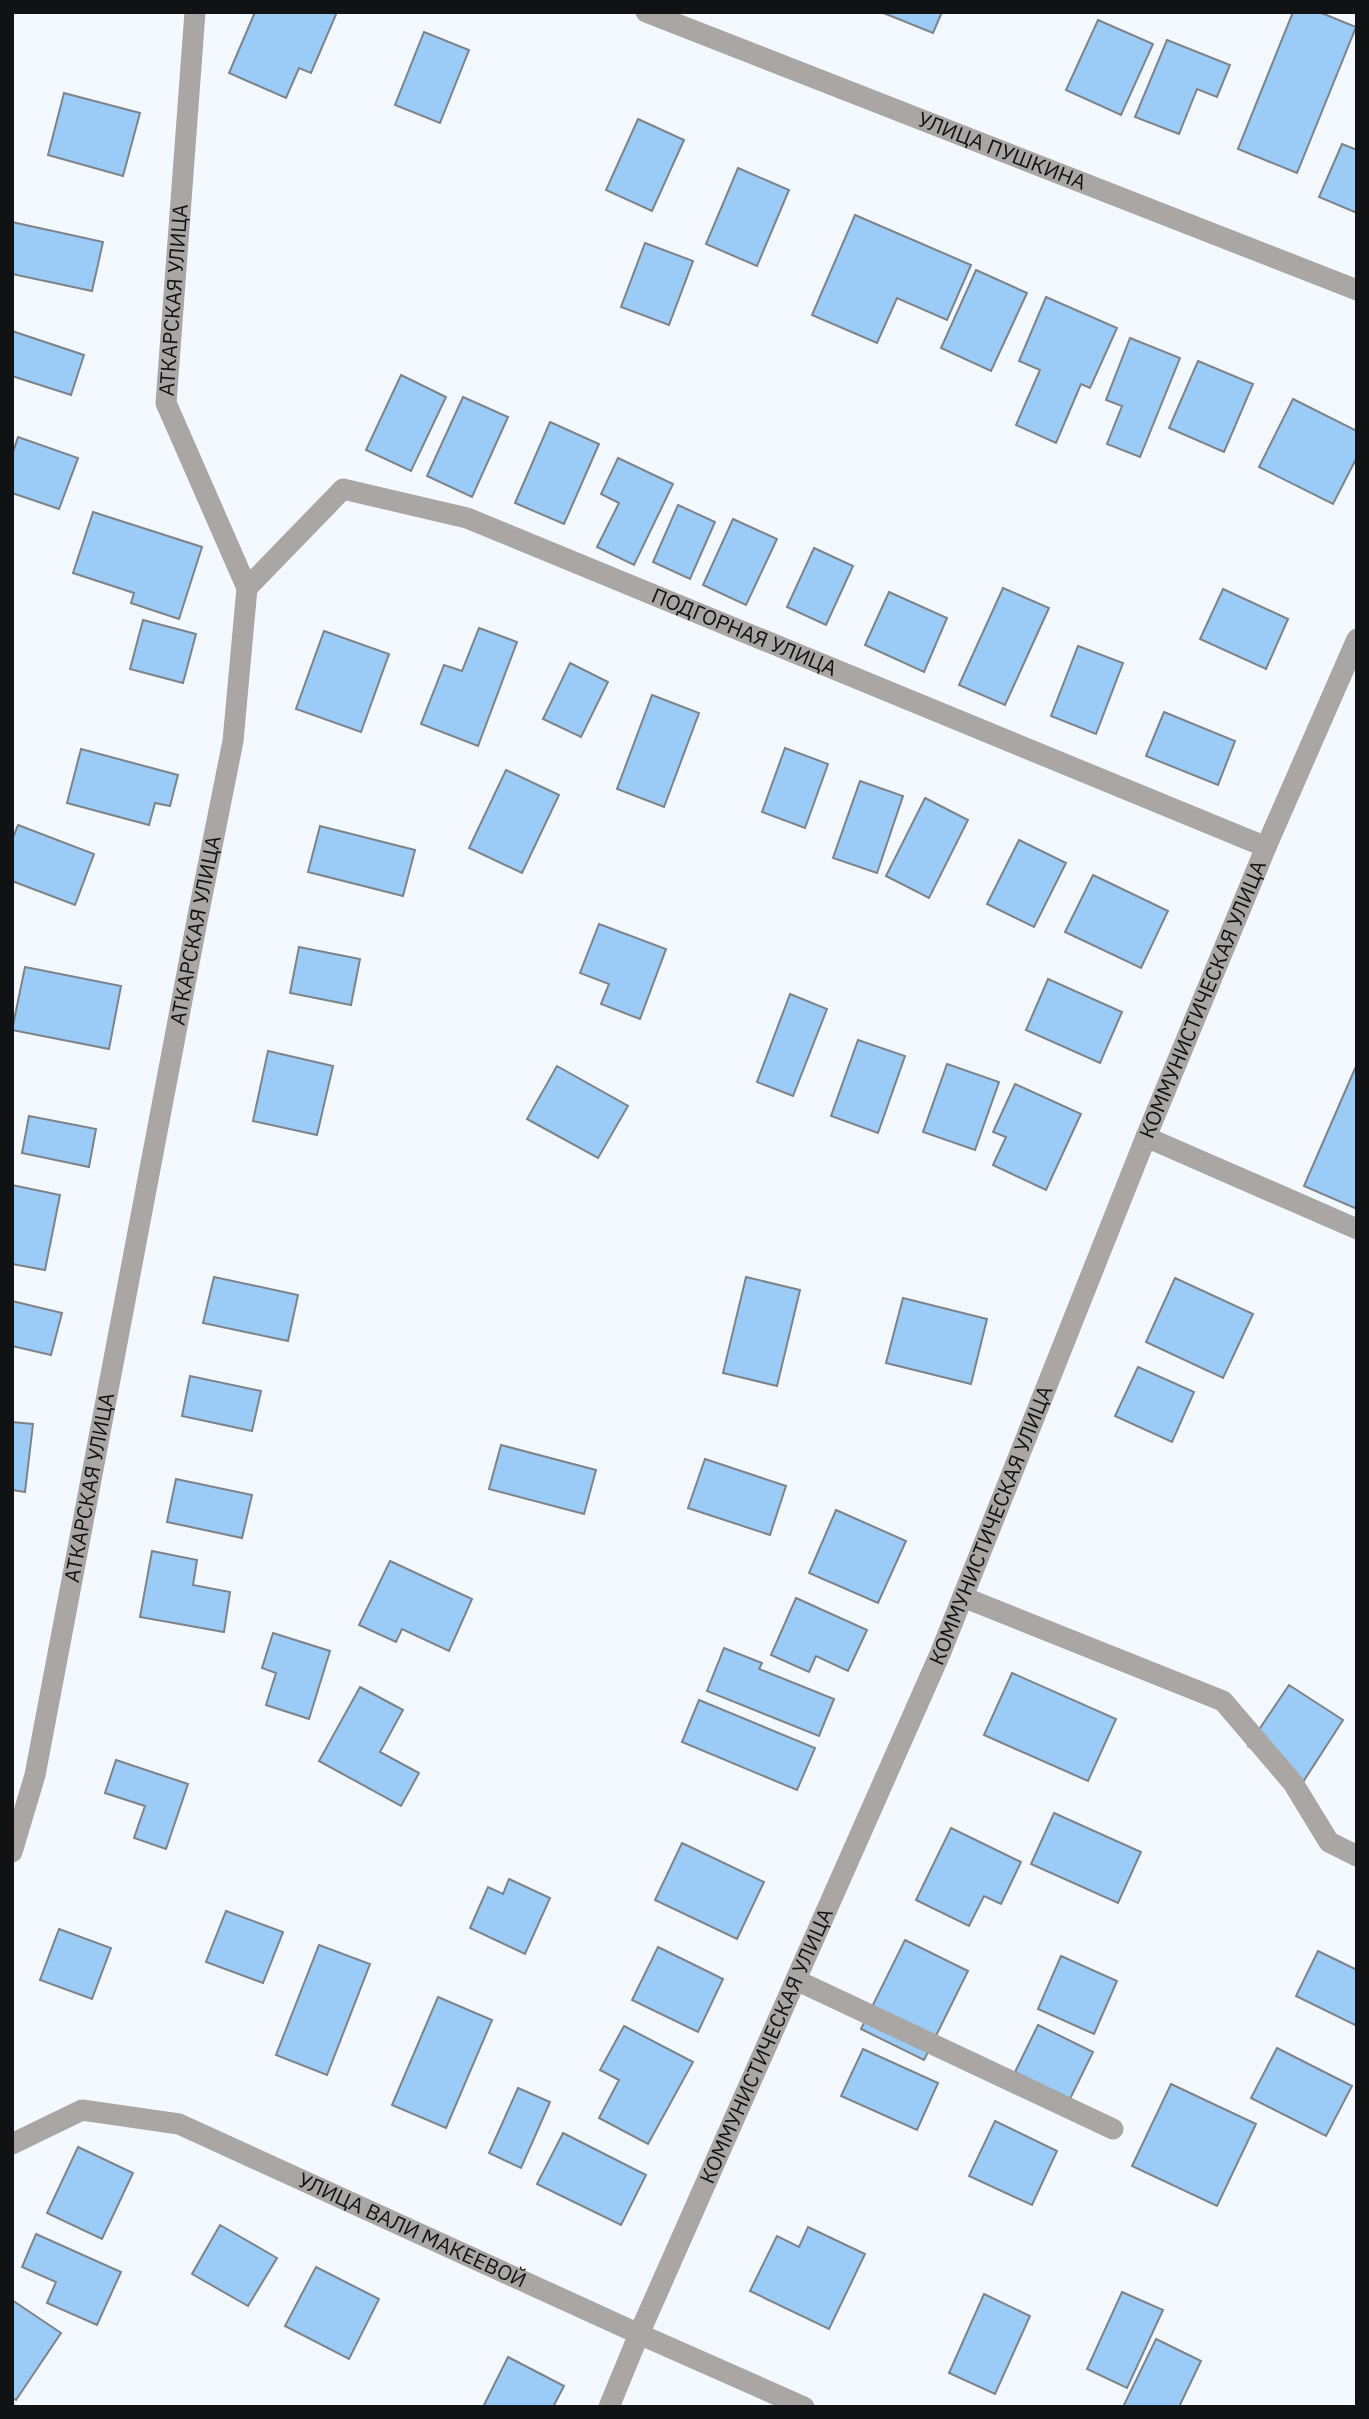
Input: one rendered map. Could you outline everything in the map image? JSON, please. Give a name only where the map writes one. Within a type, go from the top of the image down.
[{"type":"street","name":"АТКАРСКАЯ УЛИЦА","points":[[12,1852],[36,1774],[194,934],[233,741],[247,588],[166,403],[195,12]]},
{"type":"street","name":"УЛИЦА ПУШКИНА","points":[[646,12],[1357,290]]},
{"type":"street","name":"ПОДГОРНАЯ УЛИЦА","points":[[247,588],[342,489],[467,518],[1266,847]]},
{"type":"street","name":"КОММУНИСТИЧЕСКАЯ УЛИЦА","points":[[610,2407],[639,2334],[963,1597],[1146,1138],[1266,847],[1357,639]]},
{"type":"street","points":[[1146,1138],[1357,1229]]},
{"type":"street","points":[[963,1597],[1223,1701],[1293,1783],[1329,1842],[1357,1856]]},
{"type":"street","points":[[796,1980],[1113,2129]]},
{"type":"street","name":"УЛИЦА ВАЛИ МАКЕЕВОЙ","points":[[12,2144],[82,2110],[179,2124],[804,2407]]},
{"type":"building","points":[[255,12],[337,12],[311,73],[299,68],[286,98],[229,73]]},
{"type":"building","points":[[881,12],[942,12],[933,33]]},
{"type":"building","points":[[1293,12],[1319,12],[1356,27],[1297,173],[1238,149]]},
{"type":"building","points":[[1098,20],[1153,44],[1121,115],[1066,90]]},
{"type":"building","points":[[424,32],[469,50],[440,123],[395,105]]},
{"type":"building","points":[[1167,40],[1230,65],[1217,97],[1197,89],[1179,134],[1135,117]]},
{"type":"building","points":[[64,93],[140,113],[123,176],[48,155]]},
{"type":"building","points":[[638,119],[684,140],[652,211],[606,190]]},
{"type":"building","points":[[1342,144],[1357,150],[1357,213],[1319,197]]},
{"type":"building","points":[[738,168],[789,190],[757,266],[706,244]]},
{"type":"building","points":[[855,215],[971,265],[947,320],[897,298],[877,343],[812,315]]},
{"type":"building","points":[[12,222],[103,242],[92,291],[12,274]]},
{"type":"building","points":[[645,243],[693,261],[669,325],[621,307]]},
{"type":"building","points":[[976,270],[1027,293],[991,371],[941,348]]},
{"type":"building","points":[[1046,297],[1117,328],[1090,388],[1081,384],[1056,443],[1016,425],[1040,370],[1019,361]]},
{"type":"building","points":[[12,331],[84,355],[71,395],[12,376]]},
{"type":"building","points":[[1130,338],[1180,358],[1140,457],[1107,444],[1122,406],[1106,400]]},
{"type":"building","points":[[1198,361],[1253,384],[1224,452],[1169,428]]},
{"type":"building","points":[[401,375],[446,397],[411,471],[366,450]]},
{"type":"building","points":[[463,397],[508,417],[472,497],[427,476]]},
{"type":"building","points":[[1293,399],[1357,431],[1357,457],[1333,504],[1259,467]]},
{"type":"building","points":[[550,422],[599,444],[564,524],[515,503]]},
{"type":"building","points":[[18,437],[78,458],[59,509],[12,493],[12,455]]},
{"type":"building","points":[[618,458],[673,484],[634,565],[597,547],[619,503],[601,494]]},
{"type":"building","points":[[678,505],[715,522],[690,579],[653,562]]},
{"type":"building","points":[[93,512],[202,547],[179,619],[131,603],[134,593],[73,573]]},
{"type":"building","points":[[733,519],[777,539],[746,605],[703,585]]},
{"type":"building","points":[[814,548],[853,566],[826,625],[787,607]]},
{"type":"building","points":[[1003,588],[1049,608],[1005,705],[959,685]]},
{"type":"building","points":[[1223,589],[1288,619],[1266,669],[1200,639]]},
{"type":"building","points":[[889,592],[947,618],[924,672],[865,645]]},
{"type":"building","points":[[143,620],[196,634],[183,683],[130,669]]},
{"type":"building","points":[[479,628],[517,642],[478,746],[421,724],[444,665],[462,671]]},
{"type":"building","points":[[324,631],[389,654],[361,732],[296,709]]},
{"type":"building","points":[[1078,646],[1123,663],[1096,734],[1051,716]]},
{"type":"building","points":[[570,663],[608,682],[581,737],[543,719]]},
{"type":"building","points":[[652,695],[699,713],[664,807],[617,789]]},
{"type":"building","points":[[1164,712],[1235,741],[1218,785],[1146,756]]},
{"type":"building","points":[[785,748],[828,764],[805,828],[762,812]]},
{"type":"building","points":[[81,749],[178,775],[170,806],[155,803],[149,825],[67,803]]},
{"type":"building","points":[[506,770],[559,795],[522,873],[469,848]]},
{"type":"building","points":[[860,781],[903,796],[877,873],[833,858]]},
{"type":"building","points":[[925,798],[968,820],[929,898],[886,876]]},
{"type":"building","points":[[18,825],[94,854],[75,905],[12,881],[12,840]]},
{"type":"building","points":[[320,826],[415,850],[403,896],[308,872]]},
{"type":"building","points":[[1019,840],[1066,863],[1034,927],[987,904]]},
{"type":"building","points":[[1093,875],[1168,911],[1141,968],[1065,932]]},
{"type":"building","points":[[599,924],[666,949],[640,1019],[601,1004],[609,984],[580,973]]},
{"type":"building","points":[[299,947],[360,959],[351,1005],[290,993]]},
{"type":"building","points":[[25,967],[121,986],[109,1049],[12,1030]]},
{"type":"building","points":[[1048,979],[1122,1012],[1100,1063],[1026,1030]]},
{"type":"building","points":[[790,994],[827,1009],[793,1096],[757,1082]]},
{"type":"building","points":[[858,1040],[905,1056],[878,1133],[831,1116]]},
{"type":"building","points":[[268,1051],[333,1066],[317,1135],[253,1121]]},
{"type":"building","points":[[947,1064],[999,1082],[975,1150],[923,1132]]},
{"type":"building","points":[[1357,1064],[1357,1209],[1304,1186]]},
{"type":"building","points":[[557,1066],[628,1106],[598,1158],[527,1119]]},
{"type":"building","points":[[1015,1084],[1081,1114],[1046,1190],[993,1165],[1006,1137],[993,1132]]},
{"type":"building","points":[[29,1116],[96,1129],[89,1167],[22,1153]]},
{"type":"building","points":[[12,1185],[60,1195],[45,1270],[12,1264]]},
{"type":"building","points":[[214,1277],[298,1295],[288,1341],[203,1323]]},
{"type":"building","points":[[746,1277],[800,1290],[777,1386],[723,1373]]},
{"type":"building","points":[[1175,1278],[1253,1314],[1223,1378],[1146,1342]]},
{"type":"building","points":[[903,1298],[987,1319],[971,1384],[886,1363]]},
{"type":"building","points":[[12,1301],[62,1313],[51,1355],[12,1346]]},
{"type":"building","points":[[1138,1367],[1194,1392],[1172,1442],[1115,1416]]},
{"type":"building","points":[[190,1376],[261,1391],[252,1431],[182,1416]]},
{"type":"building","points":[[12,1422],[33,1424],[25,1492],[12,1490]]},
{"type":"building","points":[[501,1445],[596,1470],[584,1514],[489,1489]]},
{"type":"building","points":[[705,1459],[786,1486],[770,1535],[688,1508]]},
{"type":"building","points":[[176,1479],[252,1495],[242,1538],[167,1522]]},
{"type":"building","points":[[836,1510],[906,1541],[878,1603],[809,1573]]},
{"type":"building","points":[[152,1551],[197,1560],[193,1585],[230,1592],[224,1632],[140,1617]]},
{"type":"building","points":[[390,1561],[472,1599],[449,1651],[402,1629],[396,1642],[359,1625]]},
{"type":"building","points":[[796,1598],[867,1630],[848,1671],[816,1656],[809,1672],[771,1655]]},
{"type":"building","points":[[273,1633],[330,1651],[309,1719],[266,1705],[276,1673],[262,1668]]},
{"type":"building","points":[[724,1648],[762,1663],[759,1669],[834,1699],[819,1736],[707,1691]]},
{"type":"building","points":[[1012,1673],[1116,1719],[1088,1781],[984,1735]]},
{"type":"building","points":[[1289,1685],[1343,1720],[1303,1782],[1248,1746]]},
{"type":"building","points":[[360,1687],[403,1710],[380,1752],[419,1773],[401,1806],[319,1761]]},
{"type":"building","points":[[699,1700],[815,1748],[797,1790],[682,1742]]},
{"type":"building","points":[[116,1760],[188,1784],[166,1849],[134,1838],[145,1806],[105,1793]]},
{"type":"building","points":[[1054,1813],[1141,1852],[1118,1903],[1031,1864]]},
{"type":"building","points":[[951,1828],[1021,1862],[1001,1904],[984,1896],[969,1926],[916,1900]]},
{"type":"building","points":[[682,1843],[764,1882],[737,1939],[655,1900]]},
{"type":"building","points":[[509,1879],[550,1898],[525,1954],[470,1928],[488,1887],[503,1894]]},
{"type":"building","points":[[226,1911],[283,1932],[263,1983],[206,1962]]},
{"type":"building","points":[[59,1929],[111,1948],[92,1999],[40,1980]]},
{"type":"building","points":[[905,1940],[968,1971],[924,2060],[861,2029]]},
{"type":"building","points":[[319,1945],[370,1964],[327,2075],[276,2055]]},
{"type":"building","points":[[658,1947],[723,1979],[698,2032],[632,2000]]},
{"type":"building","points":[[1318,1951],[1357,1970],[1357,2026],[1296,1996]]},
{"type":"building","points":[[1061,1956],[1117,1981],[1094,2034],[1038,2009]]},
{"type":"building","points":[[438,1997],[492,2020],[446,2128],[392,2105]]},
{"type":"building","points":[[1038,2025],[1093,2052],[1070,2099],[1015,2072]]},
{"type":"building","points":[[624,2026],[693,2062],[648,2144],[599,2118],[619,2080],[600,2070]]},
{"type":"building","points":[[1277,2048],[1352,2086],[1326,2136],[1251,2098]]},
{"type":"building","points":[[863,2049],[938,2083],[917,2130],[841,2096]]},
{"type":"building","points":[[1171,2084],[1256,2124],[1217,2206],[1132,2166]]},
{"type":"building","points":[[518,2088],[550,2102],[521,2168],[489,2153]]},
{"type":"building","points":[[995,2121],[1057,2151],[1032,2205],[969,2176]]},
{"type":"building","points":[[563,2133],[646,2175],[621,2225],[537,2184]]},
{"type":"building","points":[[78,2147],[133,2173],[102,2239],[47,2213]]},
{"type":"building","points":[[220,2225],[277,2258],[248,2306],[192,2274]]},
{"type":"building","points":[[808,2227],[865,2254],[829,2329],[750,2291],[777,2236],[799,2247]]},
{"type":"building","points":[[36,2234],[121,2272],[97,2325],[47,2303],[56,2282],[22,2267]]},
{"type":"building","points":[[316,2267],[379,2299],[349,2359],[285,2326]]},
{"type":"building","points":[[1122,2292],[1163,2310],[1127,2388],[1087,2369]]},
{"type":"building","points":[[984,2294],[1030,2316],[995,2394],[949,2373]]},
{"type":"building","points":[[12,2300],[61,2333],[16,2400],[12,2398]]},
{"type":"building","points":[[1156,2339],[1201,2361],[1179,2407],[1123,2407]]},
{"type":"building","points":[[508,2357],[564,2386],[553,2407],[483,2407]]}]
